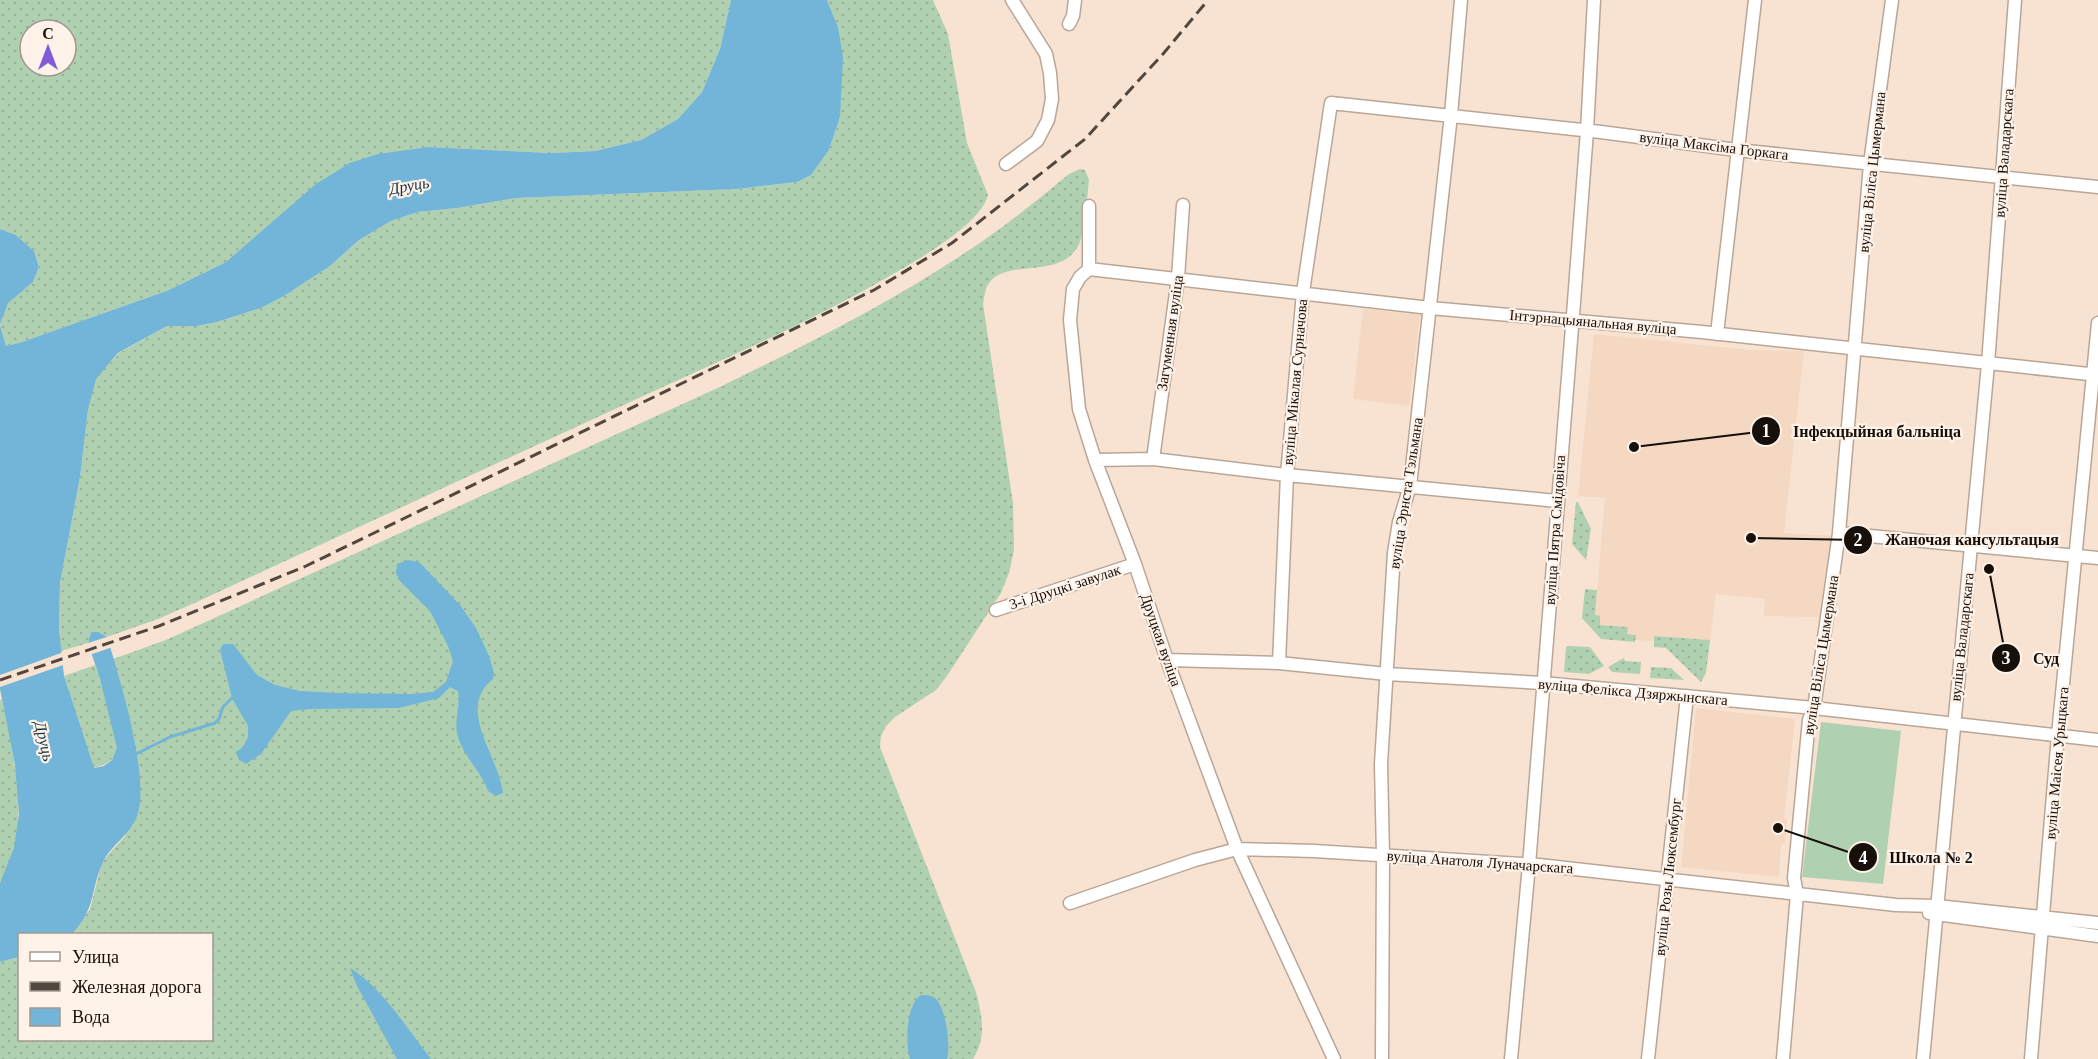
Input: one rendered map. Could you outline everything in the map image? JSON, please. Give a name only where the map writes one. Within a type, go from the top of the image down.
[{"type":"street","points":[[1006,164],[1037,141],[1048,120],[1052,99],[1046,54],[1012,0]]},
{"type":"street","points":[[1069,24],[1073,16],[1075,0]]},
{"type":"street","name":"вуліца Эрнста Тэльмана","points":[[1382,1059],[1381,764],[1394,553],[1399,522],[1410,486],[1451,116],[1461,0]]},
{"type":"street","name":"вуліца Пятра Смідовіча","points":[[1511,1059],[1529,865],[1587,131],[1594,0]]},
{"type":"street","points":[[1717,334],[1755,0]]},
{"type":"street","name":"вуліца Віліса Цымермана","points":[[1783,1059],[1797,894],[1794,878],[1809,720],[1814,708],[1839,532],[1870,164],[1892,0]]},
{"type":"street","name":"вуліца Валадарскага","points":[[1923,1059],[1988,364],[2015,0]]},
{"type":"street","name":"вуліца Максіма Горкага","points":[[1330,104],[1587,131],[1737,150],[2098,187]]},
{"type":"street","name":"вуліца Мікалая Сурначова","points":[[1280,663],[1287,475],[1304,292],[1330,104]]},
{"type":"street","name":"Загуменная вуліца","points":[[1153,459],[1178,278],[1184,205]]},
{"type":"street","points":[[1089,206],[1089,269]]},
{"type":"street","name":"Інтэрнацыянальная вуліца","points":[[1089,269],[1430,308],[1717,334],[2095,375]]},
{"type":"street","name":"Друцкая вуліца","points":[[1089,269],[1080,277],[1073,289],[1070,320],[1071,349],[1079,409],[1095,460],[1135,564],[1167,660],[1237,849],[1334,1059]]},
{"type":"street","name":"вуліца Маісея Урыцкага","points":[[2031,1059],[2058,735],[2095,375],[2098,323]]},
{"type":"street","points":[[1095,460],[1153,459],[1287,475],[1557,501]]},
{"type":"street","points":[[1839,532],[2098,558]]},
{"type":"street","name":"3-і Друцкі завулак","points":[[996,610],[1135,564]]},
{"type":"street","name":"вуліца Фелікса Дзяржынскага","points":[[1167,660],[1280,663],[1387,674],[1542,683],[1814,708],[2098,740]]},
{"type":"street","name":"вуліца Розы Люксембург","points":[[1648,1059],[1687,696]]},
{"type":"street","name":"вуліца Анатоля Луначарскага","points":[[1070,903],[1195,860],[1237,849],[1383,855],[1529,865],[2043,923],[2098,936]]},
{"type":"street","name":"вуліца Анатоля Луначарскага","points":[[2043,923],[2098,923]]},
{"type":"shaded area","points":[[1363,309],[1420,315],[1409,406],[1353,399]]},
{"type":"shaded area","points":[[1594,334],[1751,350],[1804,351],[1784,533],[1832,536],[1824,614],[1818,617],[1764,616],[1765,599],[1716,594],[1710,640],[1654,636],[1653,641],[1635,640],[1636,635],[1627,634],[1627,627],[1600,625],[1595,616],[1605,498],[1578,496]]},
{"type":"shaded area","points":[[1696,708],[1795,719],[1784,818],[1787,819],[1785,844],[1781,844],[1779,877],[1681,867]]},
{"type":"green space","points":[[0,0],[731,0],[720,49],[702,92],[678,119],[641,140],[595,151],[551,153],[429,147],[264,230],[226,262],[169,290],[6,346],[0,324],[7,303],[33,282],[39,267],[34,251],[16,235],[0,229]]},
{"type":"green space","points":[[827,0],[933,0],[948,34],[967,143],[988,195],[983,207],[960,230],[945,242],[888,277],[753,346],[199,601],[158,619],[107,637],[99,632],[91,632],[88,643],[61,651],[60,583],[80,477],[88,410],[95,379],[119,353],[167,326],[197,326],[261,308],[330,266],[359,240],[391,221],[418,212],[516,198],[737,189],[797,182],[811,175],[829,150],[840,117],[838,27]]},
{"type":"green space","points":[[1080,169],[1085,170],[1089,180],[1084,225],[1077,248],[1068,258],[1057,263],[1005,272],[995,277],[987,286],[984,297],[983,304],[1013,503],[1014,550],[1009,573],[1001,593],[947,676],[936,690],[895,717],[886,726],[881,736],[880,747],[976,992],[982,1034],[973,1059],[0,1059],[0,962],[18,957],[18,1041],[213,1041],[213,933],[73,933],[90,909],[102,862],[125,836],[136,754],[113,659],[166,640],[722,386],[794,350],[934,273],[1001,228],[1069,174]]},
{"type":"green space","points":[[1576,502],[1591,529],[1586,560],[1572,544]]},
{"type":"green space","points":[[1585,589],[1597,590],[1595,615],[1600,616],[1600,625],[1628,627],[1627,634],[1636,635],[1635,642],[1601,639],[1582,618]]},
{"type":"green space","points":[[1654,636],[1710,640],[1706,673],[1701,682],[1666,648],[1654,647]]},
{"type":"green space","points":[[1566,647],[1590,647],[1604,666],[1589,674],[1564,672]]},
{"type":"green space","points":[[1624,658],[1625,661],[1641,662],[1640,674],[1612,672],[1608,667]]},
{"type":"green space","points":[[95,665],[112,720],[117,748],[116,753],[108,762],[93,768],[64,676]]},
{"type":"green space","points":[[1651,667],[1671,668],[1684,680],[1650,678]]},
{"type":"green space","points":[[2,699],[15,768],[18,817],[16,840],[10,862],[0,883],[0,700]]},
{"type":"green space","points":[[1821,722],[1901,731],[1883,884],[1802,877]]},
{"type":"water","name":"Друць","points":[[731,0],[827,0],[838,27],[843,58],[840,117],[829,150],[811,175],[797,182],[737,189],[516,198],[418,212],[391,221],[359,240],[330,266],[261,308],[197,326],[167,326],[118,353],[96,379],[88,410],[80,477],[60,583],[59,629],[64,676],[94,768],[104,766],[112,760],[117,748],[100,679],[88,643],[91,632],[99,632],[107,637],[132,727],[140,778],[140,800],[134,823],[109,852],[102,864],[89,908],[80,925],[73,933],[18,933],[18,957],[0,962],[0,883],[14,848],[19,814],[15,765],[0,689],[0,325],[6,346],[169,290],[226,262],[316,184],[350,163],[378,154],[429,147],[551,153],[595,151],[641,140],[678,119],[702,92],[720,49]]},
{"type":"water","points":[[0,229],[16,235],[34,251],[39,267],[33,282],[8,303],[0,324]]},
{"type":"water","points":[[408,560],[419,562],[460,605],[476,628],[489,656],[494,673],[493,679],[482,691],[478,704],[478,718],[503,793],[496,796],[488,791],[461,744],[456,725],[458,691],[450,687],[439,698],[399,708],[291,711],[261,754],[246,764],[239,760],[236,752],[243,747],[248,737],[248,726],[232,698],[220,650],[223,644],[233,644],[257,675],[275,685],[300,691],[411,694],[433,692],[446,682],[453,661],[448,646],[430,611],[400,581],[396,573],[397,564]]},
{"type":"water","points":[[350,968],[384,997],[431,1059],[397,1059],[357,986]]},
{"type":"water","points":[[921,995],[935,998],[942,1010],[948,1036],[947,1059],[910,1059],[908,1025],[912,1007]]},
{"type":"pier","points":[[110,636],[113,647],[89,655],[85,644]]},
{"type":"pier","points":[[64,652],[66,664],[0,687],[0,675]]},
{"type":"waterway","points":[[134,755],[170,737],[215,723],[223,707],[232,698]]},
{"type":"railway","points":[[0,680],[159,626],[304,567],[874,290],[952,243],[1085,139],[1163,54],[1208,0]]},
{"type":"place","name":"Інфекцыйная бальніца","points":[[1634,447]]},
{"type":"place","name":"Жаночая кансультацыя","points":[[1751,538]]},
{"type":"place","name":"Суд","points":[[1989,569]]},
{"type":"place","name":"Школа № 2","points":[[1778,828]]}]
